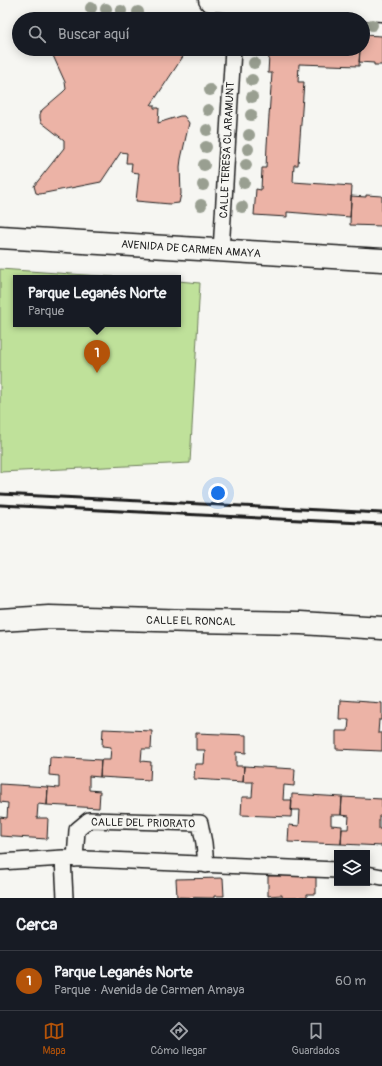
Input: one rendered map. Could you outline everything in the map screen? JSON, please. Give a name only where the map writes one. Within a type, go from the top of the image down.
[{"type":"street","points":[[210,0],[236,7],[382,10]]},
{"type":"street","name":"CALLE TERESA CLARAMUNT","points":[[221,251],[233,56]]},
{"type":"street","name":"AVENIDA DE CARMEN AMAYA","points":[[0,237],[382,260]]},
{"type":"street","name":"CALLE EL RONCAL","points":[[0,620],[49,617],[301,623],[382,628]]},
{"type":"street","name":"CALLE DEL PRIORATO","points":[[69,859],[77,830],[89,820],[200,823],[204,842],[206,864]]},
{"type":"street","points":[[65,898],[69,859]]},
{"type":"street","points":[[0,862],[69,859],[334,870]]},
{"type":"street","points":[[370,875],[382,877]]},
{"type":"green space","points":[[0,269],[86,275],[13,275],[13,327],[181,327],[181,281],[200,283],[190,463],[0,472]]},
{"type":"building","points":[[370,35],[382,36],[382,65],[359,62],[359,56],[370,56]]},
{"type":"building","points":[[53,56],[183,56],[151,105],[154,105],[154,108],[159,108],[158,123],[184,116],[189,123],[180,167],[181,194],[179,203],[170,204],[136,201],[139,173],[131,172],[132,163],[126,163],[127,153],[121,152],[101,182],[40,194],[36,193],[34,186],[64,148],[64,140],[41,122],[40,114],[42,110],[66,89],[65,82]]},
{"type":"building","points":[[269,56],[360,56],[359,66],[299,64],[298,82],[304,82],[298,165],[294,165],[293,182],[352,186],[350,217],[287,212],[287,217],[254,215],[256,189],[261,190],[262,168],[266,168],[272,73],[268,73]]},
{"type":"building","points":[[366,195],[382,196],[382,226],[350,225],[351,196],[366,197]]},
{"type":"building","points":[[340,700],[382,703],[382,720],[379,720],[378,733],[382,733],[382,751],[336,749],[336,731],[348,731],[349,719],[339,719]]},
{"type":"building","points":[[103,729],[152,731],[151,749],[142,749],[141,761],[151,762],[150,780],[100,777],[101,760],[110,760],[111,747],[102,746]]},
{"type":"building","points":[[196,733],[246,735],[246,753],[236,752],[236,766],[244,766],[243,782],[194,779],[195,764],[204,764],[205,750],[196,750]]},
{"type":"building","points":[[50,757],[101,760],[100,777],[89,776],[89,790],[100,791],[99,808],[47,805],[48,787],[59,788],[59,776],[49,775]]},
{"type":"building","points":[[244,766],[295,769],[294,786],[284,785],[283,800],[292,800],[291,817],[241,815],[242,797],[252,797],[253,782],[243,782]]},
{"type":"building","points":[[0,784],[48,787],[47,805],[38,804],[37,818],[48,818],[47,839],[0,836],[0,817],[7,818],[8,803],[0,802]]},
{"type":"building","points":[[292,794],[342,797],[341,815],[331,815],[331,825],[342,826],[341,844],[288,842],[289,825],[299,826],[300,810],[291,810]]},
{"type":"building","points":[[342,797],[382,799],[382,816],[379,816],[379,829],[382,829],[382,846],[341,844],[342,829],[348,829],[349,816],[341,815]]},
{"type":"building","points":[[316,875],[316,894],[307,894],[307,898],[282,898],[282,895],[268,896],[268,876]]},
{"type":"building","points":[[223,878],[224,896],[214,896],[214,898],[177,897],[176,879]]},
{"type":"railway","points":[[0,494],[382,513]]},
{"type":"railway","points":[[0,505],[382,524]]},
{"type":"place","name":"Parque Leganés Norte","points":[[97,373]]}]
